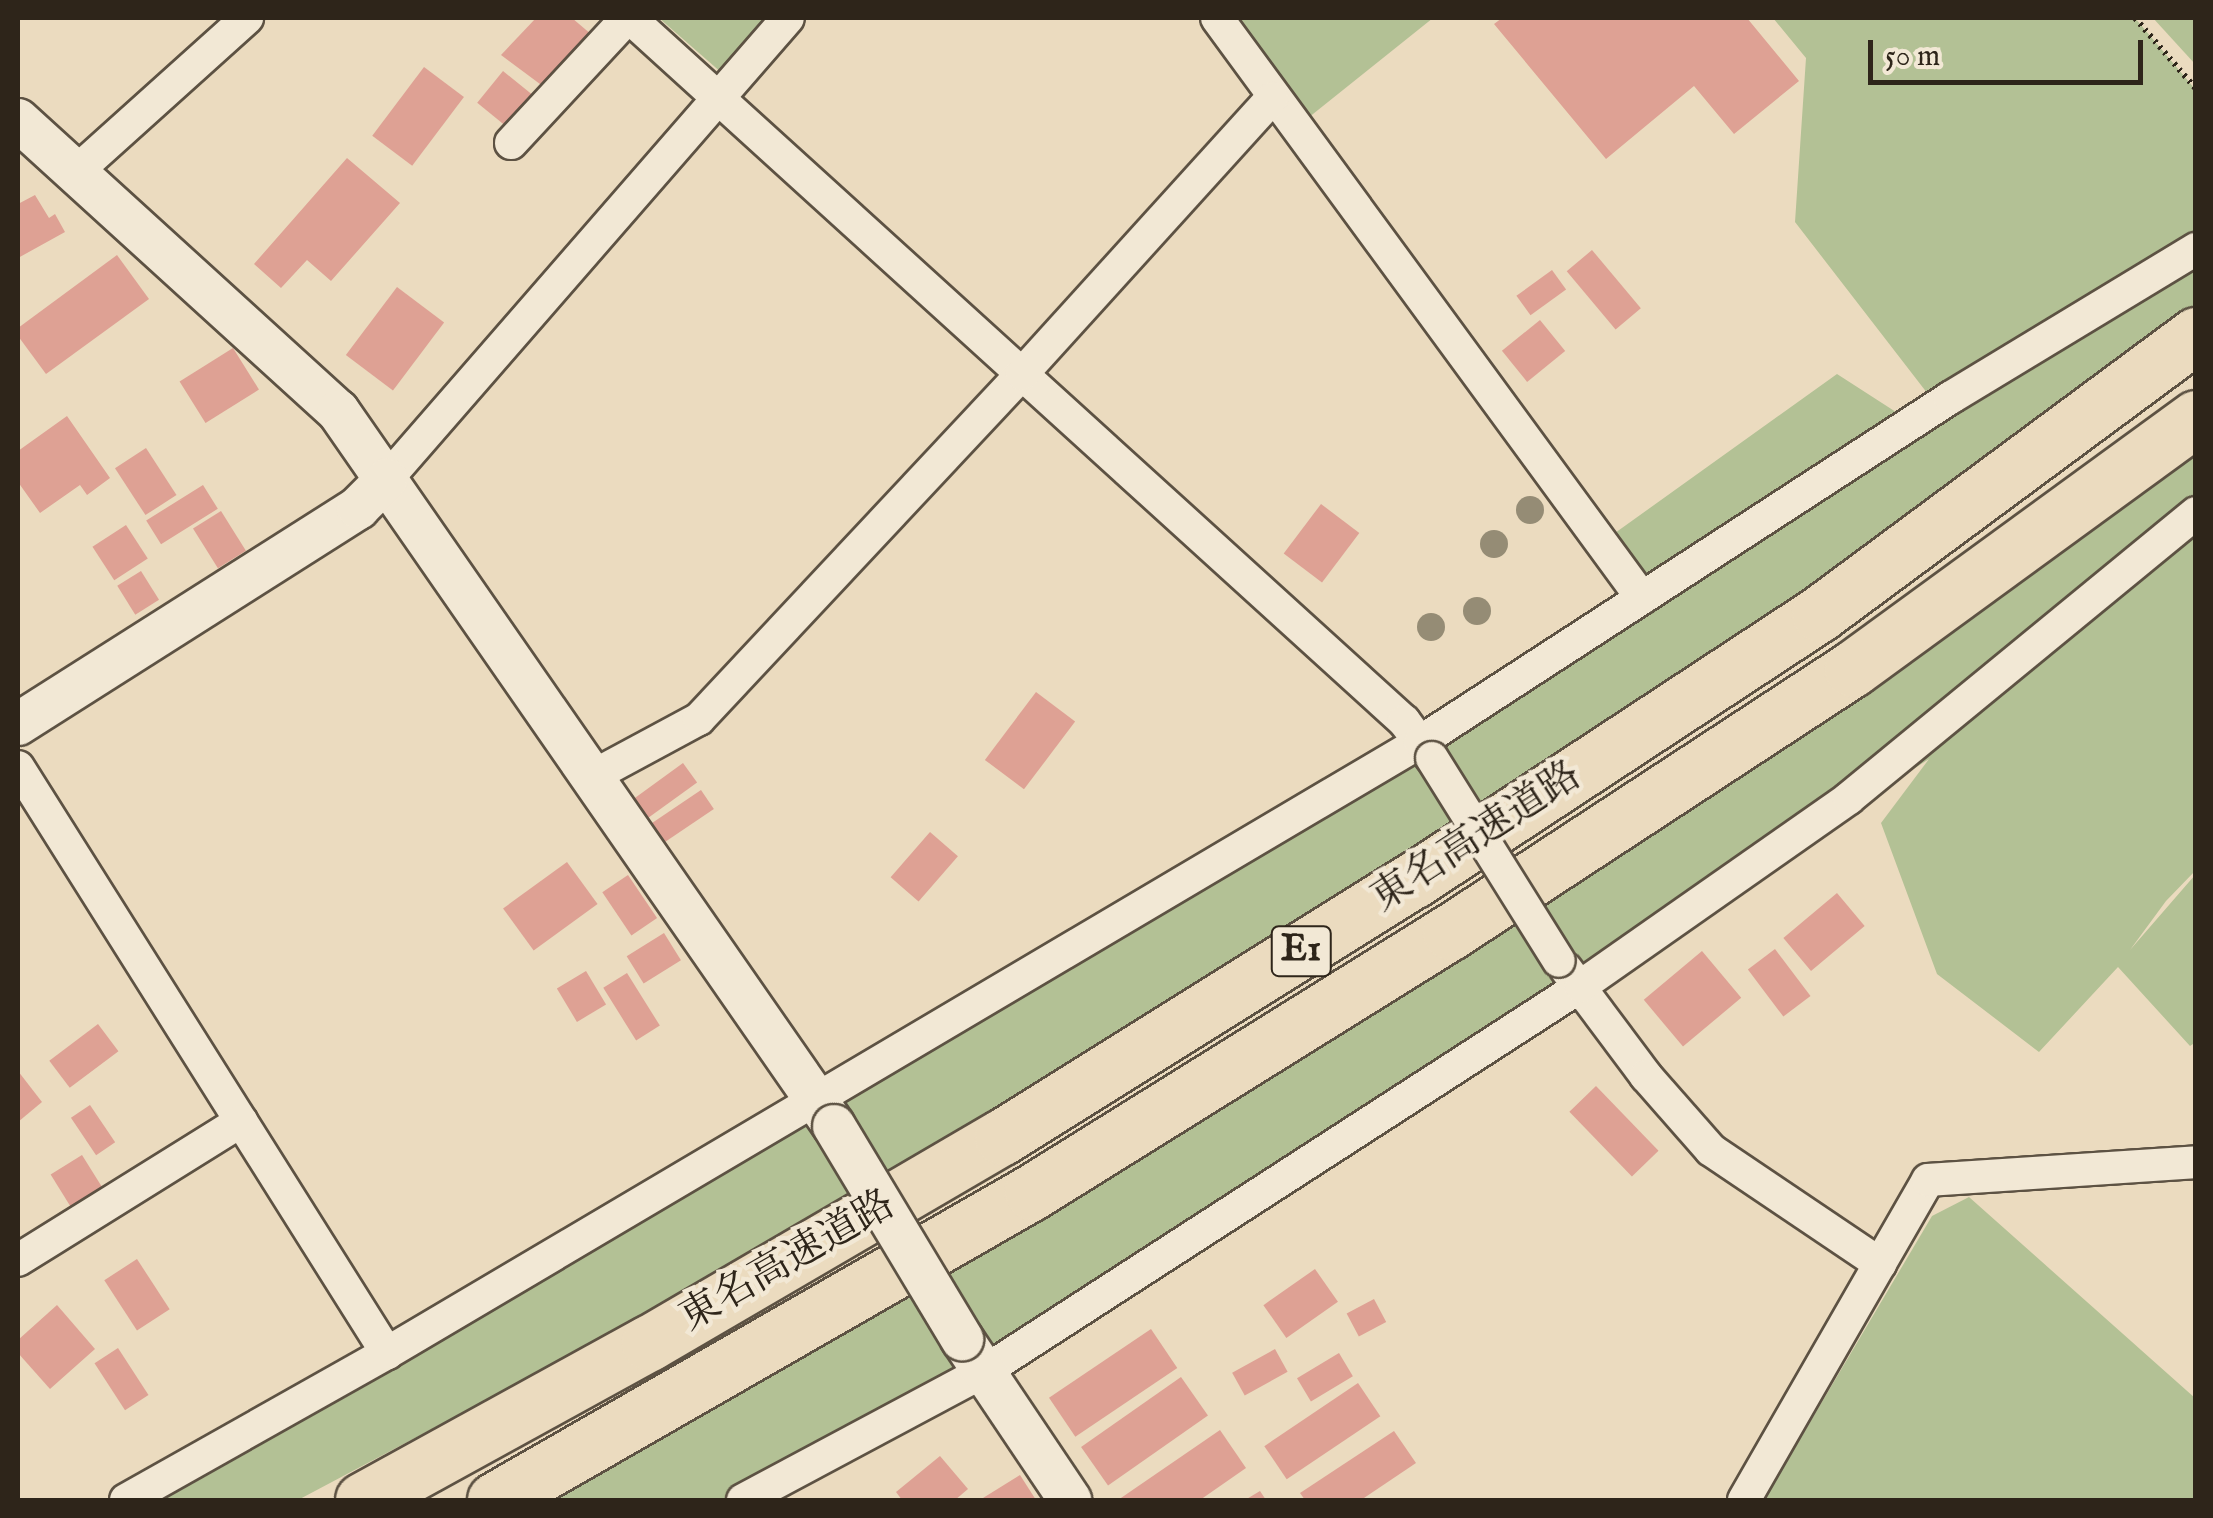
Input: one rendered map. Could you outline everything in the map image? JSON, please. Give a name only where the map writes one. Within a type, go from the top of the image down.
[{"type":"highway","name":"東名高速道路","points":[[363,1500],[649,1343],[1002,1138],[1414,880],[1819,614],[2196,335]]},
{"type":"highway","name":"東名高速道路","points":[[495,1500],[1032,1192],[1450,932],[1852,669],[2196,418]]},
{"type":"street","points":[[77,170],[248,18]]},
{"type":"street","points":[[511,143],[629,18],[1404,722],[1426,750],[1559,961],[1646,1076],[1711,1150],[1880,1264]]},
{"type":"street","points":[[18,724],[358,508],[788,18]]},
{"type":"street","points":[[1217,18],[1642,598]]},
{"type":"street","points":[[592,776],[698,719],[1022,374],[1272,98]]},
{"type":"street","points":[[18,120],[338,411],[826,1112],[973,1355],[1070,1500]]},
{"type":"street","points":[[126,1500],[826,1112],[1426,750],[1642,598],[1950,398],[2196,250]]},
{"type":"street","points":[[743,1500],[973,1355],[1581,986],[1849,798],[2196,513]]},
{"type":"street","points":[[18,767],[387,1353]]},
{"type":"street","points":[[18,1260],[241,1120]]},
{"type":"street","points":[[1744,1500],[1928,1180],[2196,1162]]},
{"type":"path","points":[[2135,18],[2196,88]]},
{"type":"green space","points":[[659,18],[773,18],[723,74]]},
{"type":"green space","points":[[1220,18],[1433,18],[1303,122]]},
{"type":"green space","points":[[1773,18],[2135,18],[2195,89],[2195,243],[1931,398],[1795,222],[1806,58]]},
{"type":"green space","points":[[2153,18],[2195,18],[2195,64]]},
{"type":"green space","points":[[2195,251],[2195,308],[2096,387],[1725,649],[1173,1002],[701,1286],[298,1500],[123,1500],[1641,599],[1601,543],[1837,374],[1913,423]]},
{"type":"green space","points":[[2195,420],[2195,871],[2166,901],[2130,950],[2195,875],[2196,1042],[2190,1046],[2118,967],[2039,1052],[1937,974],[1881,823],[1929,759],[1627,954],[749,1500],[541,1500]]},
{"type":"green space","points":[[1969,1197],[2195,1398],[2195,1500],[1764,1500],[1932,1216]]},
{"type":"building","points":[[536,18],[572,18],[592,35],[544,87],[501,55]]},
{"type":"building","points":[[1502,18],[1747,18],[1799,81],[1734,134],[1694,86],[1606,159],[1494,24]]},
{"type":"building","points":[[424,67],[464,97],[412,166],[372,136]]},
{"type":"building","points":[[503,71],[541,102],[515,134],[477,103]]},
{"type":"building","points":[[347,158],[400,203],[331,281],[307,260],[281,288],[254,264]]},
{"type":"building","points":[[35,195],[49,218],[55,214],[65,232],[18,258],[18,204]]},
{"type":"building","points":[[1592,250],[1641,308],[1616,329],[1567,271]]},
{"type":"building","points":[[117,255],[149,299],[46,374],[18,336],[18,328]]},
{"type":"building","points":[[1552,270],[1566,289],[1531,315],[1516,296]]},
{"type":"building","points":[[397,287],[444,323],[393,390],[346,355]]},
{"type":"building","points":[[1540,320],[1565,351],[1527,382],[1502,351]]},
{"type":"building","points":[[233,348],[259,390],[206,423],[180,381]]},
{"type":"building","points":[[67,416],[110,478],[87,495],[80,485],[40,513],[18,482],[18,451]]},
{"type":"building","points":[[146,448],[176,495],[145,515],[115,468]]},
{"type":"building","points":[[203,485],[218,509],[161,544],[146,521]]},
{"type":"building","points":[[1321,504],[1359,533],[1322,582],[1284,554]]},
{"type":"building","points":[[221,511],[246,551],[218,568],[193,528]]},
{"type":"building","points":[[126,525],[148,559],[114,580],[92,547]]},
{"type":"building","points":[[141,571],[159,600],[135,615],[117,586]]},
{"type":"building","points":[[1036,692],[1075,721],[1024,789],[985,760]]},
{"type":"building","points":[[683,763],[697,782],[647,819],[633,799]]},
{"type":"building","points":[[701,790],[714,809],[662,844],[649,825]]},
{"type":"building","points":[[930,832],[958,856],[919,902],[891,877]]},
{"type":"building","points":[[567,862],[598,904],[534,951],[503,908]]},
{"type":"building","points":[[628,875],[657,918],[631,935],[602,892]]},
{"type":"building","points":[[1837,893],[1865,926],[1811,971],[1783,938]]},
{"type":"building","points":[[664,933],[681,960],[644,983],[627,956]]},
{"type":"building","points":[[1775,949],[1811,996],[1783,1017],[1748,969]]},
{"type":"building","points":[[1702,951],[1741,998],[1683,1047],[1644,1000]]},
{"type":"building","points":[[586,971],[606,1004],[577,1022],[557,989]]},
{"type":"building","points":[[627,973],[660,1026],[636,1040],[603,988]]},
{"type":"building","points":[[98,1024],[118,1051],[70,1088],[49,1061]]},
{"type":"building","points":[[18,1071],[42,1102],[18,1122]]},
{"type":"building","points":[[1596,1086],[1659,1151],[1632,1176],[1569,1112]]},
{"type":"building","points":[[90,1105],[115,1142],[96,1155],[71,1118]]},
{"type":"building","points":[[82,1155],[103,1188],[71,1208],[51,1175]]},
{"type":"building","points":[[137,1259],[170,1309],[137,1331],[104,1280]]},
{"type":"building","points":[[1315,1269],[1338,1302],[1286,1338],[1263,1305]]},
{"type":"building","points":[[1374,1299],[1386,1322],[1359,1337],[1347,1314]]},
{"type":"building","points":[[57,1305],[95,1349],[50,1389],[18,1353],[18,1340]]},
{"type":"building","points":[[1151,1329],[1177,1368],[1075,1437],[1049,1398]]},
{"type":"building","points":[[118,1348],[148,1395],[125,1410],[95,1363]]},
{"type":"building","points":[[1275,1349],[1288,1372],[1245,1395],[1232,1373]]},
{"type":"building","points":[[1339,1353],[1353,1376],[1311,1401],[1297,1378]]},
{"type":"building","points":[[1181,1377],[1208,1416],[1108,1485],[1081,1447]]},
{"type":"building","points":[[1358,1383],[1380,1416],[1287,1479],[1264,1446]]},
{"type":"building","points":[[1220,1430],[1246,1468],[1200,1500],[1118,1500]]},
{"type":"building","points":[[1394,1431],[1416,1463],[1361,1500],[1305,1500],[1300,1493]]},
{"type":"building","points":[[940,1456],[968,1489],[955,1500],[902,1500],[896,1492]]},
{"type":"building","points":[[1020,1475],[1036,1500],[983,1498]]},
{"type":"building","points":[[1260,1491],[1266,1500],[1245,1500]]}]
